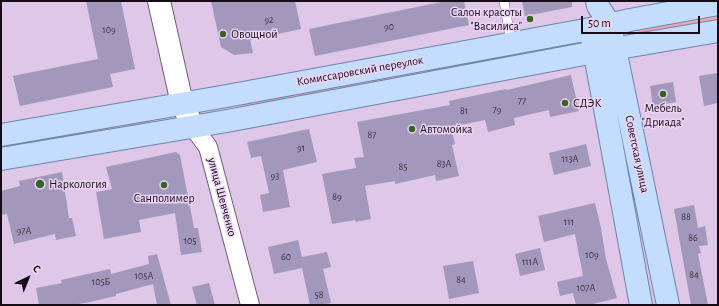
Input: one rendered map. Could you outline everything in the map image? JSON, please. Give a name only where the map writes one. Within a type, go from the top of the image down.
[{"type":"main road","name":"улица Шевченко","points":[[159,1],[182,103],[193,127]]},
{"type":"main road","name":"Советская улица","points":[[597,4],[605,51],[668,305]]},
{"type":"main road","name":"Комиссаровский переулок","points":[[1,136],[600,27],[718,4]]},
{"type":"main road","name":"Комиссаровский переулок","points":[[1,160],[193,127],[718,31]]},
{"type":"main road","name":"Советская улица","points":[[605,51],[641,305]]},
{"type":"street","name":"улица Шевченко","points":[[193,127],[208,147],[250,305]]},
{"type":"lane","points":[[504,1],[511,43]]},
{"type":"shaded area","points":[[718,13],[718,21],[639,35],[637,27]]},
{"type":"shaded area","points":[[560,42],[562,50],[243,109],[241,100]]},
{"type":"shaded area","points":[[150,118],[151,125],[1,151],[1,144]]},
{"type":"building","points":[[86,1],[121,1],[135,69],[110,74],[113,87],[20,106],[13,76],[98,59]]},
{"type":"building","points":[[211,1],[295,1],[301,29],[250,40],[253,53],[234,55],[221,47]]},
{"type":"building","points":[[446,1],[464,1],[469,25],[315,56],[309,29]]},
{"type":"building","points":[[522,1],[572,1],[572,7],[525,16]]},
{"type":"building","points":[[718,73],[718,103],[704,106],[699,76]]},
{"type":"building","points":[[571,75],[579,111],[550,117],[549,110],[514,118],[515,125],[488,132],[485,120],[451,127],[455,144],[452,145],[459,176],[436,181],[435,175],[395,184],[395,181],[365,186],[371,219],[332,224],[322,174],[356,168],[354,158],[364,157],[357,122],[450,105],[449,101],[507,90]]},
{"type":"building","name":"Мебель \"Дриада\"","points":[[673,82],[676,102],[653,106],[650,86]]},
{"type":"building","points":[[309,129],[317,162],[283,170],[290,207],[263,212],[260,195],[269,193],[261,156],[251,158],[247,142]]},
{"type":"building","points":[[586,144],[591,166],[554,175],[549,153]]},
{"type":"building","points":[[176,152],[180,155],[194,228],[198,228],[202,252],[181,255],[175,213],[139,220],[141,232],[104,239],[96,192],[112,189],[106,167]]},
{"type":"building","points":[[62,172],[69,218],[72,218],[76,236],[56,240],[55,234],[14,244],[7,214],[1,215],[1,191],[20,186],[19,181]]},
{"type":"building","points":[[595,203],[606,259],[617,298],[589,305],[576,305],[573,293],[560,296],[557,282],[583,276],[575,234],[544,242],[538,216]]},
{"type":"building","points":[[694,205],[698,228],[705,226],[708,245],[699,246],[701,253],[698,254],[708,305],[691,305],[674,209]]},
{"type":"building","points":[[298,240],[302,257],[327,252],[331,267],[323,269],[331,303],[310,305],[302,268],[274,274],[268,247]]},
{"type":"building","points":[[540,248],[545,270],[520,276],[515,254]]},
{"type":"building","points":[[157,254],[171,305],[157,305],[153,284],[116,294],[116,296],[85,303],[71,305],[39,305],[36,288],[62,283],[61,280],[110,269],[111,274],[149,264],[148,256]]},
{"type":"building","points":[[473,261],[479,293],[449,299],[443,266]]},
{"type":"building","points":[[209,283],[215,305],[197,305],[192,287]]},
{"type":"place","name":"Салон красоты \"Василиса\"","points":[[530,19]]},
{"type":"place","name":"Овощной","points":[[223,34]]},
{"type":"place","name":"Мебель \"Дриада\"","points":[[663,94]]},
{"type":"place","name":"СДЭК","points":[[565,103]]},
{"type":"place","name":"Автомойка","points":[[412,129]]},
{"type":"place","name":"Наркология","points":[[40,184]]},
{"type":"place","name":"Санполимер","points":[[164,185]]}]
